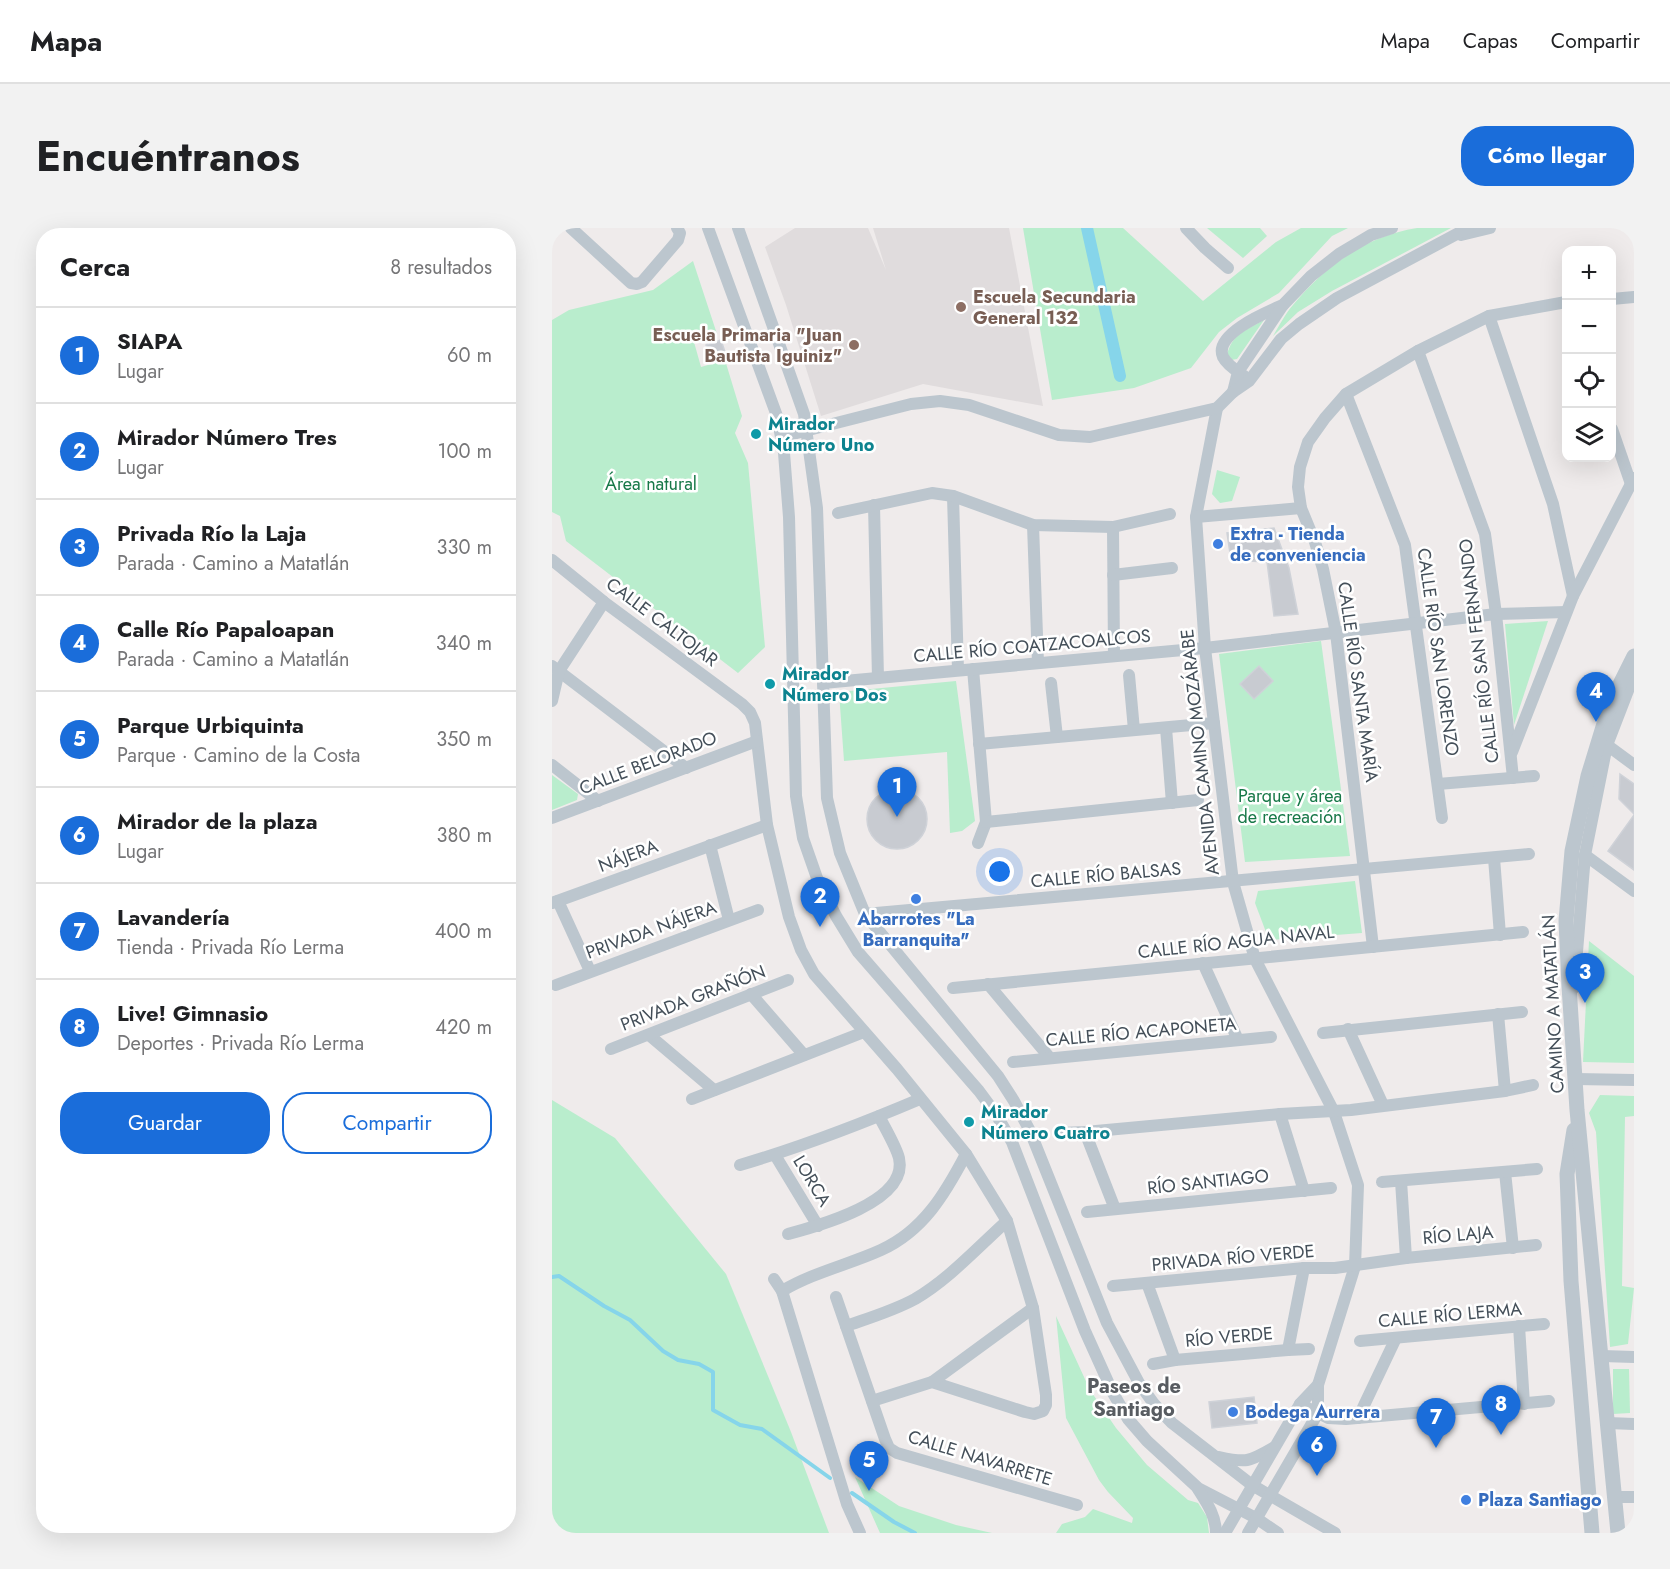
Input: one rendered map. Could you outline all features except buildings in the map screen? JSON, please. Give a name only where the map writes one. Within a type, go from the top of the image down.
[{"type":"street","points":[[572,228],[631,283],[637,284],[642,282],[678,240],[680,233],[677,228]]},
{"type":"street","points":[[708,228],[777,417],[784,453],[789,517],[796,796],[803,838],[817,878],[858,952],[979,1091],[996,1114],[1012,1142],[1084,1331],[1128,1419],[1147,1441],[1198,1488],[1256,1518],[1278,1533]]},
{"type":"street","points":[[738,228],[804,414],[817,508],[827,798],[840,853],[865,914],[998,1076],[1014,1101],[1030,1131],[1107,1323],[1139,1383],[1154,1404],[1172,1423],[1252,1485],[1335,1533]]},
{"type":"street","points":[[1186,228],[1228,268]]},
{"type":"street","points":[[1233,392],[1238,372],[1283,305],[1311,276],[1339,254],[1371,235],[1392,228]]},
{"type":"street","points":[[781,437],[911,404],[940,401],[969,405],[1059,435],[1090,437],[1217,408],[1233,392],[1249,381],[1281,339],[1309,318],[1337,298],[1468,228]]},
{"type":"street","points":[[1454,237],[1490,228]]},
{"type":"street","points":[[1616,299],[1634,297]]},
{"type":"street","name":"CALLE RÍO SANTA MARÍA","points":[[1373,947],[1336,633],[1316,543],[1301,508],[1298,487],[1300,467],[1308,442],[1346,394],[1418,351],[1489,316],[1562,303]]},
{"type":"street","points":[[1249,381],[1224,357],[1221,349],[1224,342],[1255,318],[1283,305]]},
{"type":"street","points":[[1489,316],[1553,504],[1573,596]]},
{"type":"street","name":"CALLE RÍO SAN FERNANDO","points":[[1418,351],[1485,534],[1496,614],[1513,778]]},
{"type":"street","name":"CALLE RÍO SAN LORENZO","points":[[1346,394],[1405,545],[1442,818]]},
{"type":"street","name":"AVENIDA CAMINO MOZÁRABE","points":[[1217,408],[1196,517],[1205,648],[1233,882],[1255,958],[1334,1112],[1358,1185],[1355,1266],[1318,1385],[1318,1413]]},
{"type":"street","points":[[1510,756],[1573,596],[1632,481],[1616,441]]},
{"type":"street","points":[[838,513],[932,493],[953,496],[1033,525],[1113,527],[1170,513]]},
{"type":"street","points":[[953,496],[958,670]]},
{"type":"street","points":[[874,506],[878,678]]},
{"type":"street","points":[[1196,517],[1301,508]]},
{"type":"street","points":[[1033,525],[1038,663]]},
{"type":"street","points":[[1113,527],[1114,656]]},
{"type":"street","name":"CALLE CALTOJAR","points":[[552,560],[604,602],[742,704],[750,712],[755,723],[757,741]]},
{"type":"street","points":[[1113,575],[1172,568]]},
{"type":"street","points":[[552,701],[555,669],[604,602]]},
{"type":"street","name":"CALLE RÍO COATZACOALCOS","points":[[823,683],[1205,648],[1496,614],[1566,612]]},
{"type":"street","name":"CAMINO A MATATLÁN","points":[[1618,1533],[1577,1110],[1566,921],[1572,851],[1588,776],[1610,704],[1634,656]]},
{"type":"street","points":[[555,669],[686,768]]},
{"type":"street","points":[[973,669],[986,822],[978,843]]},
{"type":"street","points":[[1129,675],[1134,730]]},
{"type":"street","points":[[1571,1019],[1585,855],[1607,745],[1634,675]]},
{"type":"street","points":[[1051,683],[1057,737]]},
{"type":"street","points":[[979,744],[1214,723]]},
{"type":"street","points":[[1166,728],[1172,803]]},
{"type":"street","points":[[757,741],[767,825],[789,917],[801,950],[814,974],[966,1154],[1007,1221],[1033,1308],[1046,1395],[1046,1405],[1043,1411],[1026,1412],[932,1382]]},
{"type":"street","name":"CALLE BELORADO","points":[[552,818],[757,741]]},
{"type":"street","points":[[1607,745],[1634,765]]},
{"type":"street","points":[[552,765],[598,801]]},
{"type":"street","points":[[1438,784],[1534,776]]},
{"type":"street","points":[[986,822],[1198,800]]},
{"type":"street","name":"NÁJERA","points":[[590,971],[555,902],[767,825]]},
{"type":"street","points":[[710,845],[729,920]]},
{"type":"street","name":"CALLE RÍO BALSAS","points":[[865,914],[1529,854]]},
{"type":"street","points":[[1585,855],[1634,891]]},
{"type":"street","points":[[1494,858],[1500,935]]},
{"type":"street","name":"PRIVADA NÁJERA","points":[[556,985],[758,910]]},
{"type":"street","name":"CALLE RÍO AGUA NAVAL","points":[[953,988],[1523,932]]},
{"type":"street","points":[[1203,963],[1238,1040]]},
{"type":"street","name":"PRIVADA GRAÑÓN","points":[[611,1049],[788,980]]},
{"type":"street","points":[[988,984],[1050,1058]]},
{"type":"street","points":[[751,994],[804,1055]]},
{"type":"street","points":[[1323,1033],[1522,1012]]},
{"type":"street","points":[[1498,1014],[1505,1091]]},
{"type":"street","points":[[1348,1029],[1383,1105]]},
{"type":"street","points":[[692,1100],[864,1032]]},
{"type":"street","points":[[649,1035],[714,1090]]},
{"type":"street","name":"CALLE RÍO ACAPONETA","points":[[1013,1062],[1271,1037]]},
{"type":"street","points":[[1576,1079],[1634,1080]]},
{"type":"street","points":[[1059,1134],[1280,1114],[1334,1112],[1505,1091],[1533,1085]]},
{"type":"street","points":[[740,1166],[775,1155],[920,1099]]},
{"type":"street","name":"CAMINO A MATATLÁN","points":[[1577,1110],[1567,1174],[1571,1281],[1592,1533]]},
{"type":"street","name":"RÍO SANTIAGO","points":[[1280,1114],[1304,1191]]},
{"type":"street","points":[[788,1234],[818,1226],[873,1203],[883,1196],[899,1172],[899,1159],[879,1116]]},
{"type":"street","points":[[1085,1132],[1115,1209]]},
{"type":"street","points":[[782,1291],[801,1280],[880,1251],[900,1240],[933,1209],[966,1154]]},
{"type":"street","name":"LORCA","points":[[775,1155],[818,1226]]},
{"type":"street","points":[[1382,1182],[1537,1169]]},
{"type":"street","name":"RÍO LAJA","points":[[1505,1172],[1513,1248]]},
{"type":"street","name":"RÍO LAJA","points":[[1401,1181],[1406,1258]]},
{"type":"street","name":"RÍO SANTIAGO","points":[[1087,1212],[1331,1188]]},
{"type":"street","points":[[846,1326],[892,1310],[940,1282],[1007,1221]]},
{"type":"street","name":"RÍO LAJA","points":[[1355,1266],[1406,1258],[1536,1245]]},
{"type":"street","name":"PRIVADA RÍO VERDE","points":[[1113,1286],[1304,1268],[1355,1266]]},
{"type":"street","name":"RÍO VERDE","points":[[1288,1350],[1304,1268]]},
{"type":"street","points":[[1571,1281],[1580,1278],[1587,1282],[1600,1335]]},
{"type":"street","points":[[774,1279],[782,1291],[847,1504],[860,1533]]},
{"type":"street","name":"RÍO VERDE","points":[[1146,1283],[1174,1360]]},
{"type":"street","name":"CALLE NAVARRETE","points":[[836,1297],[889,1448],[897,1453],[1077,1505]]},
{"type":"street","points":[[872,1401],[932,1382],[1033,1308]]},
{"type":"street","name":"CALLE RÍO LERMA","points":[[1360,1341],[1544,1324]]},
{"type":"street","points":[[1519,1326],[1524,1404]]},
{"type":"street","points":[[1358,1418],[1396,1338]]},
{"type":"street","name":"RÍO VERDE","points":[[1153,1364],[1174,1360],[1310,1349]]},
{"type":"street","points":[[1602,1356],[1634,1357]]},
{"type":"street","name":"AVENIDA CAMINO MOZÁRABE","points":[[1225,1533],[1300,1404],[1318,1385]]},
{"type":"street","points":[[1300,1404],[1328,1418],[1358,1418],[1549,1401]]},
{"type":"street","points":[[1248,1533],[1318,1413]]},
{"type":"street","points":[[1608,1423],[1634,1424]]},
{"type":"street","points":[[1215,1456],[1246,1461],[1255,1459],[1274,1448]]},
{"type":"street","points":[[1198,1488],[1210,1507],[1216,1533]]},
{"type":"street","points":[[1614,1497],[1634,1497]]},
{"type":"shaded area","points":[[795,228],[868,228],[886,270],[873,228],[1009,228],[1043,406],[923,384],[821,416],[765,247]]},
{"type":"green space","points":[[1023,228],[1123,228],[1203,301],[1276,242],[1301,228],[1348,228],[1332,236],[1279,293],[1237,318],[1219,332],[1191,368],[1134,388],[1052,400]]},
{"type":"green space","points":[[1207,228],[1260,228],[1267,236],[1243,258]]},
{"type":"green space","points":[[1417,228],[1451,228],[1332,291],[1298,312],[1273,336],[1285,316],[1305,291],[1333,266],[1348,255],[1381,238]]},
{"type":"green space","name":"Área natural","points":[[693,261],[717,334],[694,342],[701,367],[725,360],[742,416],[735,433],[748,463],[765,647],[738,673],[566,541],[560,516],[552,512],[552,320],[569,310],[653,290]]},
{"type":"green space","points":[[1264,320],[1237,359],[1231,360],[1227,355],[1236,337]]},
{"type":"green space","points":[[1217,470],[1240,477],[1232,501],[1220,503],[1212,494]]},
{"type":"green space","points":[[1548,621],[1514,725],[1505,624]]},
{"type":"green space","name":"Parque y área de recreación","points":[[1321,641],[1350,856],[1245,862],[1219,654]]},
{"type":"green space","points":[[956,681],[975,821],[962,831],[950,833],[947,752],[844,761],[839,692]]},
{"type":"green space","points":[[552,775],[578,794],[577,800],[552,810]]},
{"type":"green space","points":[[1355,881],[1362,933],[1269,940],[1255,903],[1258,891]]},
{"type":"green space","points":[[1589,941],[1634,976],[1634,1063],[1583,1062]]},
{"type":"green space","points":[[1600,1095],[1634,1096],[1634,1116],[1625,1117],[1622,1286],[1634,1288],[1628,1344],[1610,1347],[1596,1132],[1589,1113]]},
{"type":"green space","points":[[552,1100],[615,1138],[726,1274],[791,1432],[829,1533],[552,1533]]},
{"type":"green space","points":[[1056,1316],[1090,1390],[1116,1428],[1147,1465],[1188,1500],[1198,1503],[1207,1517],[1209,1533],[1056,1533],[1062,1524],[1085,1517],[1093,1509],[1132,1523],[1133,1518],[1099,1480],[1066,1418]]},
{"type":"green space","points":[[1613,1369],[1629,1369],[1630,1413],[1613,1414]]},
{"type":"green space","points":[[855,1477],[899,1506],[956,1525],[992,1533],[880,1533]]},
{"type":"waterway","points":[[1087,228],[1120,376]]},
{"type":"waterway","points":[[552,1277],[559,1276],[630,1320],[663,1351],[678,1360],[699,1364],[713,1372],[713,1410],[740,1425],[762,1429],[830,1478]]},
{"type":"waterway","points":[[852,1493],[894,1522],[915,1533]]},
{"type":"place","name":"Escuela Secundaria General 132","points":[[961,307]]},
{"type":"place","name":"Escuela Primaria \"Juan Bautista Iguiniz\"","points":[[854,345]]},
{"type":"place","name":"Mirador Número Uno","points":[[756,434]]},
{"type":"place","name":"Extra - Tienda de conveniencia","points":[[1218,544]]},
{"type":"place","name":"Mirador Número Dos","points":[[770,684]]},
{"type":"place","name":"Calle Río Papaloapan","points":[[1596,722]]},
{"type":"place","name":"SIAPA","points":[[897,817]]},
{"type":"place","name":"Abarrotes \"La Barranquita\"","points":[[916,899]]},
{"type":"place","name":"Mirador Número Tres","points":[[820,927]]},
{"type":"place","name":"Privada Río la Laja","points":[[1585,1003]]},
{"type":"place","name":"Mirador Número Cuatro","points":[[969,1122]]},
{"type":"place","name":"Bodega Aurrera","points":[[1233,1412]]},
{"type":"place","name":"Live! Gimnasio","points":[[1501,1435]]},
{"type":"place","name":"Lavandería","points":[[1436,1448]]},
{"type":"place","name":"Mirador de la plaza","points":[[1317,1476]]},
{"type":"place","name":"Parque Urbiquinta","points":[[869,1491]]},
{"type":"place","name":"Plaza Santiago","points":[[1466,1500]]},
{"type":"district","name":"Paseos de Santiago","points":[[1134,1398]]}]
